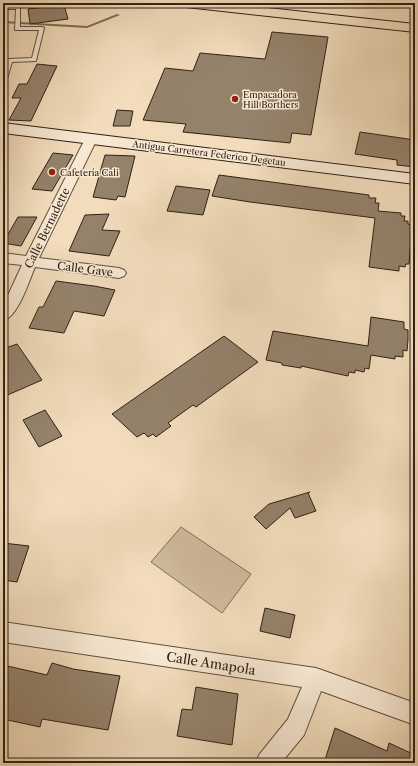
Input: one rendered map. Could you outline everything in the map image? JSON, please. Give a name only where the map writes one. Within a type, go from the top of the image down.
[{"type":"main road","points":[[186,3],[415,28]]},
{"type":"main road","points":[[293,3],[415,16]]},
{"type":"street","points":[[405,3],[415,4]]},
{"type":"street","name":"Antigua Carretera Federico Degetau","points":[[3,128],[415,179]]},
{"type":"street","name":"Calle Bernadette","points":[[3,316],[9,309],[30,262],[91,139]]},
{"type":"street","name":"Calle Gave","points":[[3,258],[119,273]]},
{"type":"street","name":"Calle Amapola","points":[[3,632],[316,679],[415,714]]},
{"type":"street","points":[[267,763],[296,727],[316,679]]},
{"type":"lane","points":[[3,8],[18,7],[16,28],[42,28],[34,60],[10,60],[3,82]]},
{"type":"shaded area","points":[[181,527],[251,574],[222,613],[151,562]]},
{"type":"building","points":[[64,5],[68,19],[30,24],[28,9]]},
{"type":"building","name":"Empacadora Hill Borthers","points":[[272,32],[328,37],[311,135],[292,133],[290,143],[183,132],[186,124],[143,120],[165,68],[193,71],[200,53],[265,59]]},
{"type":"building","points":[[37,64],[57,66],[31,121],[9,120],[21,98],[12,98],[19,84],[27,84]]},
{"type":"building","points":[[117,110],[133,111],[130,126],[113,126]]},
{"type":"building","points":[[360,132],[415,140],[415,167],[397,165],[397,160],[355,154]]},
{"type":"building","name":"Cafetería Cali","points":[[53,153],[73,155],[52,191],[32,189]]},
{"type":"building","points":[[105,155],[135,156],[125,197],[118,196],[116,200],[93,197]]},
{"type":"building","points":[[219,175],[369,195],[369,198],[376,198],[375,203],[379,203],[378,211],[401,213],[401,216],[405,216],[404,221],[408,221],[408,224],[412,225],[409,264],[406,264],[405,267],[399,266],[399,271],[369,267],[375,218],[212,196]]},
{"type":"building","points":[[176,186],[210,190],[203,215],[167,211]]},
{"type":"building","points":[[109,214],[102,230],[120,231],[109,256],[69,251],[85,215]]},
{"type":"building","points":[[18,217],[37,217],[21,246],[3,243]]},
{"type":"building","points":[[56,281],[115,290],[104,316],[74,311],[64,333],[29,328],[39,307],[43,307]]},
{"type":"building","points":[[371,317],[404,322],[404,329],[408,330],[408,340],[407,351],[403,350],[403,357],[395,356],[395,359],[371,355],[369,369],[365,368],[364,372],[355,370],[355,373],[349,372],[348,376],[301,366],[301,368],[282,365],[282,363],[266,360],[273,331],[368,346]]},
{"type":"building","points":[[224,336],[258,362],[196,407],[193,405],[168,423],[171,426],[156,437],[153,434],[148,437],[144,433],[137,437],[112,414]]},
{"type":"building","points":[[17,344],[42,380],[3,397],[3,349]]},
{"type":"building","points":[[45,410],[62,436],[39,447],[23,420]]},
{"type":"building","points":[[310,492],[308,493],[316,511],[295,518],[290,508],[266,529],[254,517],[269,504]]},
{"type":"building","points":[[3,543],[29,546],[17,582],[3,580]]},
{"type":"building","points":[[265,608],[295,615],[290,638],[260,631]]},
{"type":"building","points":[[52,663],[73,669],[120,676],[108,730],[42,719],[40,727],[3,719],[3,665],[47,675]]},
{"type":"building","points":[[196,687],[238,694],[232,745],[177,736],[182,709],[192,710]]},
{"type":"building","points":[[335,728],[387,751],[389,743],[415,755],[415,763],[324,763]]},
{"type":"waterway","points":[[3,22],[87,27],[118,15]]},
{"type":"place","name":"Empacadora Hill Borthers","points":[[235,99]]},
{"type":"place","name":"Cafetería Cali","points":[[52,172]]}]
